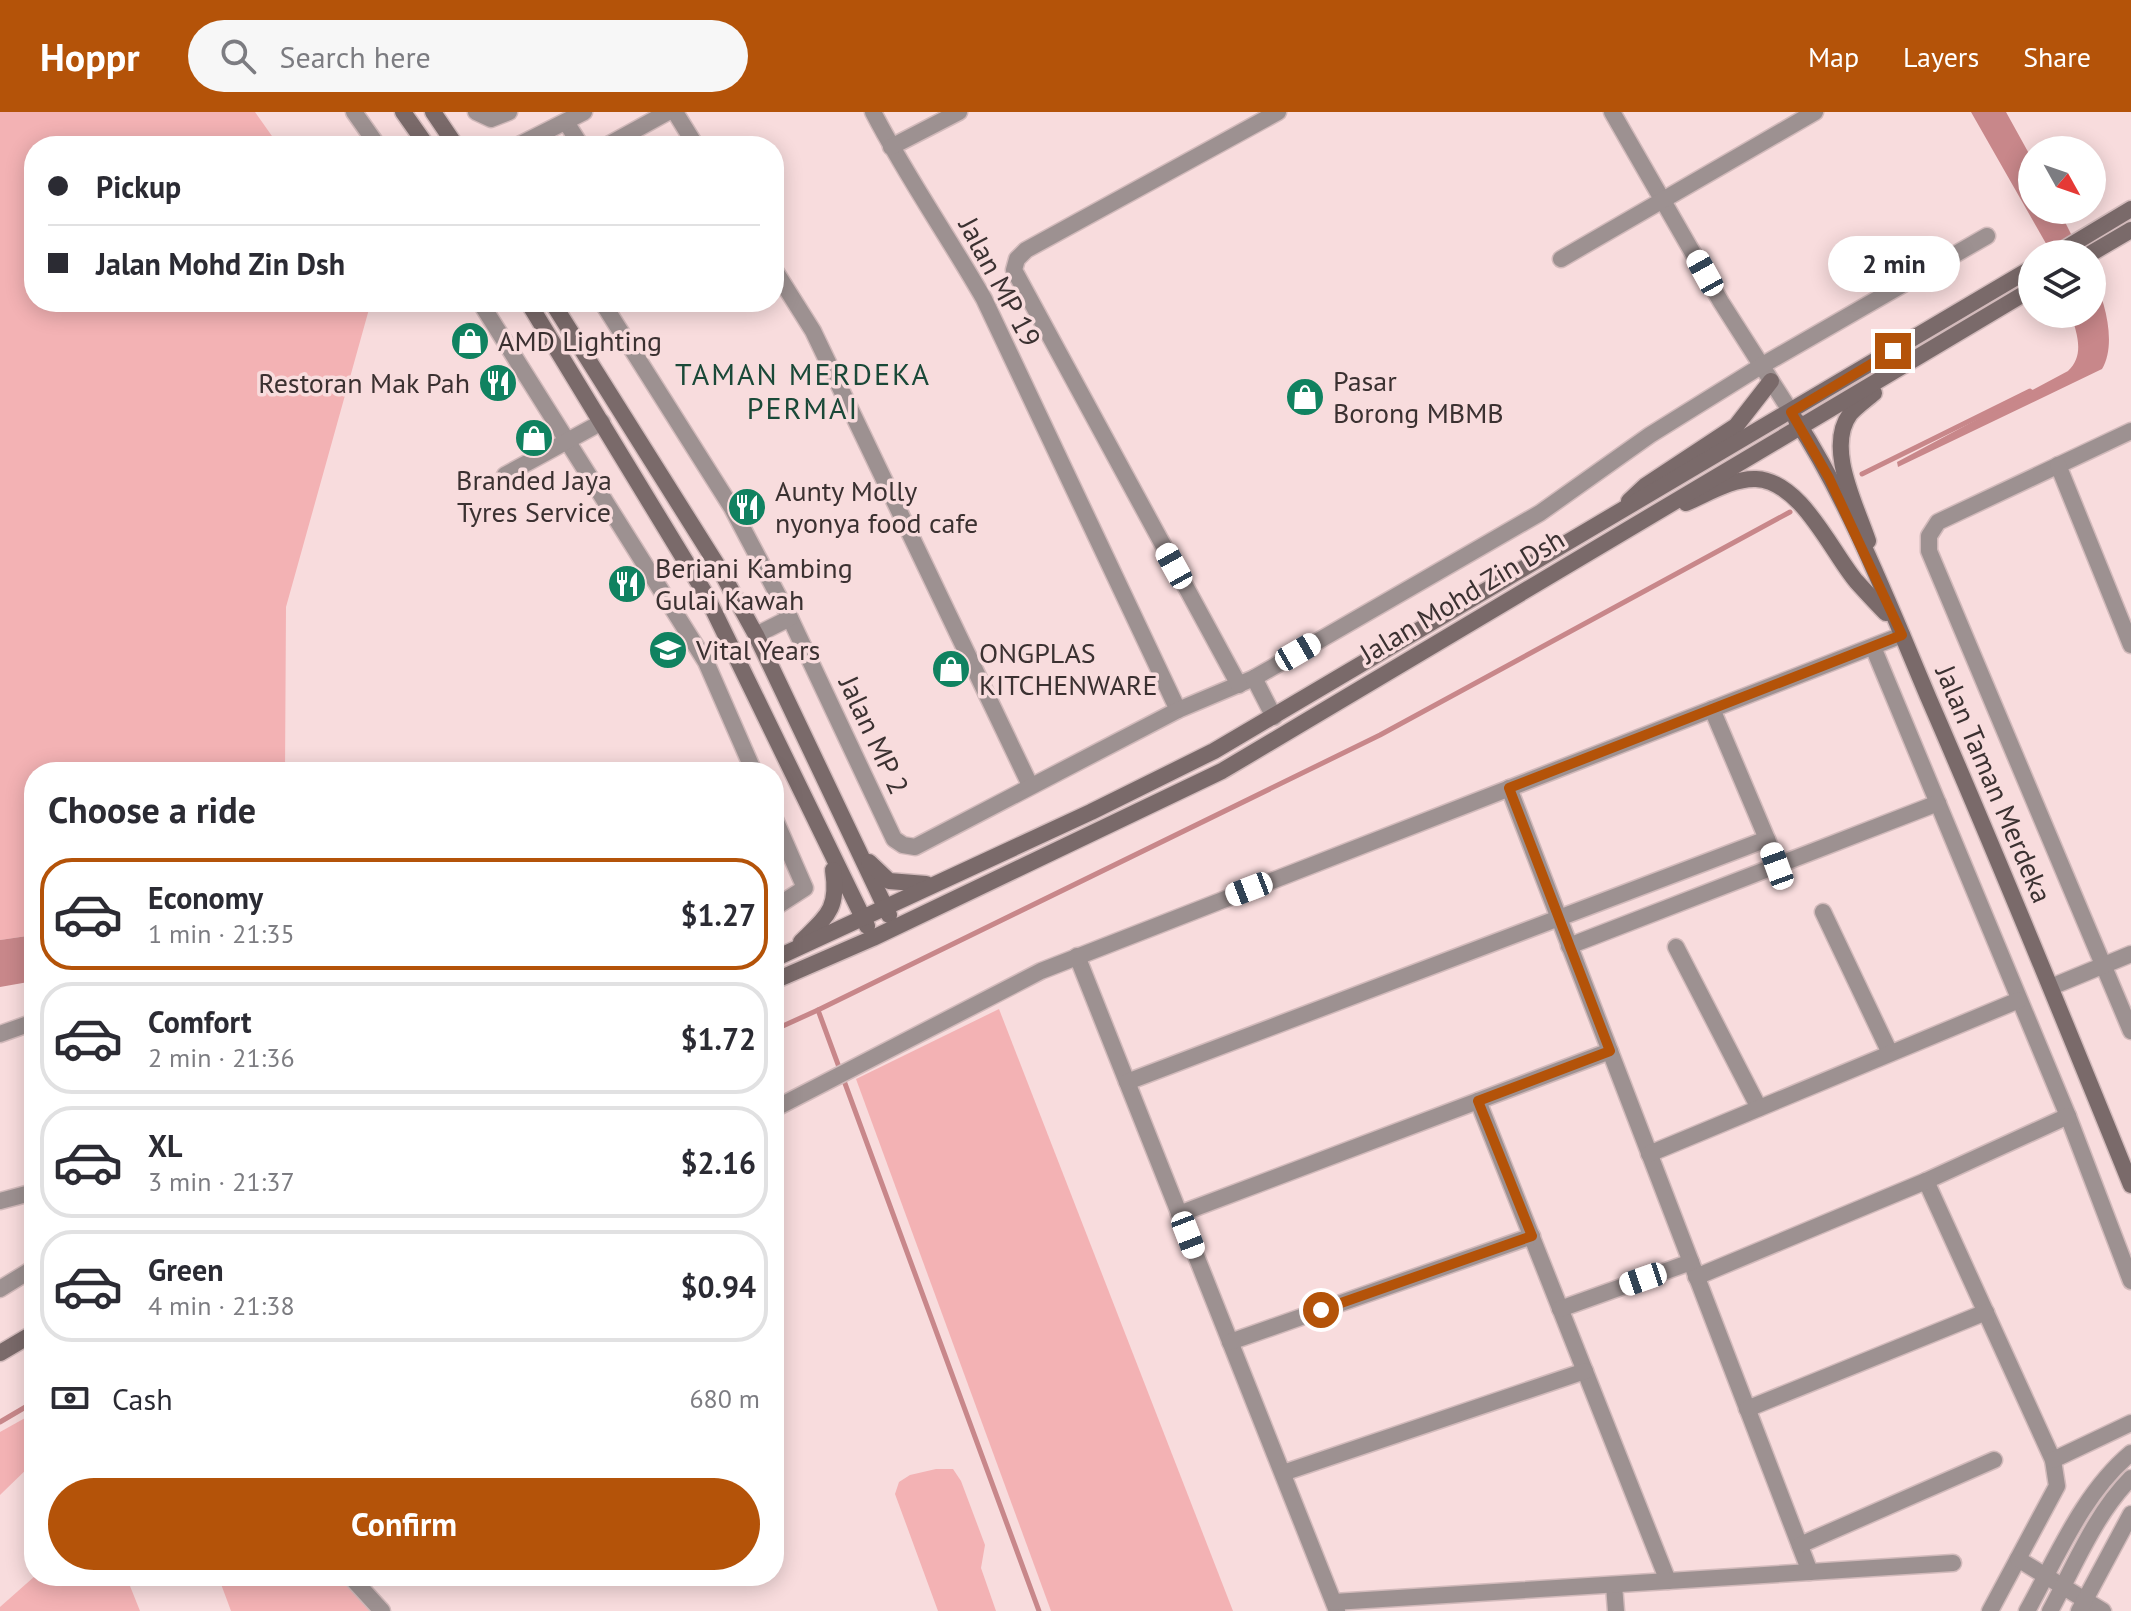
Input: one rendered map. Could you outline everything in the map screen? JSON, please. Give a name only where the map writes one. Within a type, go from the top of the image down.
[{"type":"main road","points":[[403,112],[420,136]]},
{"type":"main road","points":[[433,112],[449,136]]},
{"type":"main road","points":[[2079,240],[2131,209]]},
{"type":"main road","points":[[2106,245],[2131,230]]},
{"type":"main road","name":"Jalan Mohd Zin Dsh","points":[[784,954],[1091,812],[1274,717],[2018,276]]},
{"type":"main road","name":"Jalan Mohd Zin Dsh","points":[[784,977],[873,938],[1197,784],[2018,297]]},
{"type":"main road","points":[[534,312],[706,595],[873,938]]},
{"type":"main road","points":[[558,312],[711,555],[756,635],[849,836],[895,927]]},
{"type":"main road","points":[[1900,631],[1847,478],[1841,443],[1848,417],[1859,405],[1926,352]]},
{"type":"main road","points":[[1611,519],[1645,486],[1736,426],[1771,381]]},
{"type":"main road","name":"Jalan Taman Merdeka","points":[[1791,412],[1829,478],[1900,631],[2131,1185]]},
{"type":"main road","points":[[1629,526],[1747,480],[1774,483],[1788,492],[1821,530],[1855,580],[1900,631]]},
{"type":"main road","points":[[849,836],[875,870],[889,881],[915,885],[938,883]]},
{"type":"main road","points":[[791,951],[829,914],[834,904],[836,891],[831,857]]},
{"type":"main road","points":[[0,1353],[24,1339]]},
{"type":"street","points":[[354,112],[371,136]]},
{"type":"street","points":[[476,112],[491,119],[509,112]]},
{"type":"street","points":[[537,136],[584,112]]},
{"type":"street","points":[[624,136],[668,112]]},
{"type":"street","points":[[675,112],[690,136]]},
{"type":"street","name":"Jalan MP 19","points":[[873,112],[984,299],[1178,710]]},
{"type":"street","points":[[891,147],[959,112]]},
{"type":"street","points":[[1274,717],[1246,681],[1014,270],[1017,259],[1026,250],[1278,112]]},
{"type":"street","points":[[1612,112],[1718,298],[1791,412]]},
{"type":"street","points":[[1561,259],[1815,112]]},
{"type":"street","points":[[566,122],[575,136]]},
{"type":"street","points":[[784,285],[813,331],[1030,785],[1178,710],[1246,681],[1563,499],[1650,435],[1761,366],[1987,236]]},
{"type":"street","points":[[486,312],[706,662],[750,762]]},
{"type":"street","name":"Jalan MP 2","points":[[608,312],[732,508],[790,618],[894,839],[903,845],[915,847],[1030,785]]},
{"type":"street","points":[[505,475],[602,422]]},
{"type":"street","points":[[2131,431],[1938,522],[1929,536],[1929,551],[2131,1031]]},
{"type":"street","points":[[2058,465],[2125,610],[2131,645]]},
{"type":"street","points":[[756,635],[790,618]]},
{"type":"street","points":[[784,1104],[1006,988],[1077,956],[1873,647],[1900,631]]},
{"type":"street","points":[[1873,647],[2068,1116],[2131,1281]]},
{"type":"street","points":[[1712,709],[1777,866]]},
{"type":"street","points":[[1509,788],[1810,1572]]},
{"type":"street","points":[[1569,946],[1938,803]]},
{"type":"street","points":[[1127,1082],[1767,839]]},
{"type":"street","points":[[784,840],[805,888],[784,902]]},
{"type":"street","points":[[1823,912],[1890,1053]]},
{"type":"street","points":[[1676,947],[1759,1108]]},
{"type":"street","points":[[2051,987],[2131,954]]},
{"type":"street","points":[[1077,956],[1336,1607],[1953,1563]]},
{"type":"street","points":[[1649,1154],[2019,1000]]},
{"type":"street","points":[[0,1034],[24,1026]]},
{"type":"street","points":[[1179,1214],[1610,1051]]},
{"type":"street","points":[[1478,1101],[1668,1581]]},
{"type":"street","points":[[1560,1309],[1693,1269],[1926,1181],[2068,1116]]},
{"type":"street","points":[[1926,1181],[2053,1460],[2057,1486],[1990,1611]]},
{"type":"street","points":[[0,1201],[24,1195]]},
{"type":"street","points":[[1230,1342],[1532,1236]]},
{"type":"street","points":[[0,1289],[24,1274]]},
{"type":"street","points":[[1747,1409],[1986,1312]]},
{"type":"street","points":[[1283,1473],[1585,1371]]},
{"type":"street","points":[[2053,1460],[2131,1423]]},
{"type":"street","points":[[2027,1611],[2096,1489],[2111,1470],[2131,1453]]},
{"type":"street","points":[[1800,1545],[1994,1460]]},
{"type":"street","points":[[2050,1611],[2119,1490],[2131,1478]]},
{"type":"street","points":[[2082,1605],[2131,1514]]},
{"type":"street","points":[[2018,1559],[2064,1586],[2082,1605],[2103,1611]]},
{"type":"street","points":[[1614,1585],[1616,1611]]},
{"type":"street","points":[[359,1586],[382,1611]]},
{"type":"shaded area","points":[[0,112],[255,112],[272,136],[24,136],[24,312],[368,312],[286,607],[285,762],[24,762],[24,936],[0,940]]},
{"type":"shaded area","points":[[1971,112],[2006,112],[2019,136],[2018,194]]},
{"type":"shaded area","points":[[2035,224],[2066,224],[2074,240],[2044,240]]},
{"type":"shaded area","points":[[2106,315],[2109,347],[2102,369],[1898,467],[1897,462],[2068,371],[2078,351],[2075,328],[2106,328]]},
{"type":"shaded area","points":[[24,936],[24,983],[0,987],[0,940]]},
{"type":"shaded area","points":[[999,1009],[1233,1611],[1051,1611],[856,1079]]},
{"type":"shaded area","points":[[24,1419],[24,1472],[0,1495],[0,1432]]},
{"type":"shaded area","points":[[953,1469],[961,1481],[985,1545],[981,1568],[996,1611],[938,1611],[895,1494],[899,1482],[910,1475]]},
{"type":"shaded area","points":[[24,1586],[130,1586],[140,1611],[0,1611],[0,1607]]},
{"type":"shaded area","points":[[222,1586],[349,1586],[372,1611],[231,1611]]},
{"type":"waterway","points":[[1862,474],[2030,391]]},
{"type":"waterway","points":[[1039,1611],[818,1010],[1380,735],[1790,512]]},
{"type":"waterway","points":[[784,1025],[818,1010]]},
{"type":"waterway","points":[[0,1422],[24,1408]]},
{"type":"place","name":"AMD Lighting","points":[[470,341]]},
{"type":"place","name":"Restoran Mak Pah","points":[[498,383]]},
{"type":"place","name":"Pasar Borong MBMB","points":[[1305,397]]},
{"type":"place","name":"Branded Jaya Tyres Service","points":[[534,438]]},
{"type":"place","name":"Aunty Molly nyonya food cafe","points":[[747,507]]},
{"type":"place","name":"Beriani Kambing Gulai Kawah","points":[[627,584]]},
{"type":"place","name":"Vital Years","points":[[668,650]]},
{"type":"place","name":"ONGPLAS KITCHENWARE","points":[[951,669]]},
{"type":"district","name":"TAMAN MERDEKA PERMAI","points":[[803,392]]},
{"type":"route","points":[[1321,1310],[1532,1236],[1478,1101],[1610,1051],[1509,788],[1902,635],[1829,478],[1791,412],[1893,351]]}]
